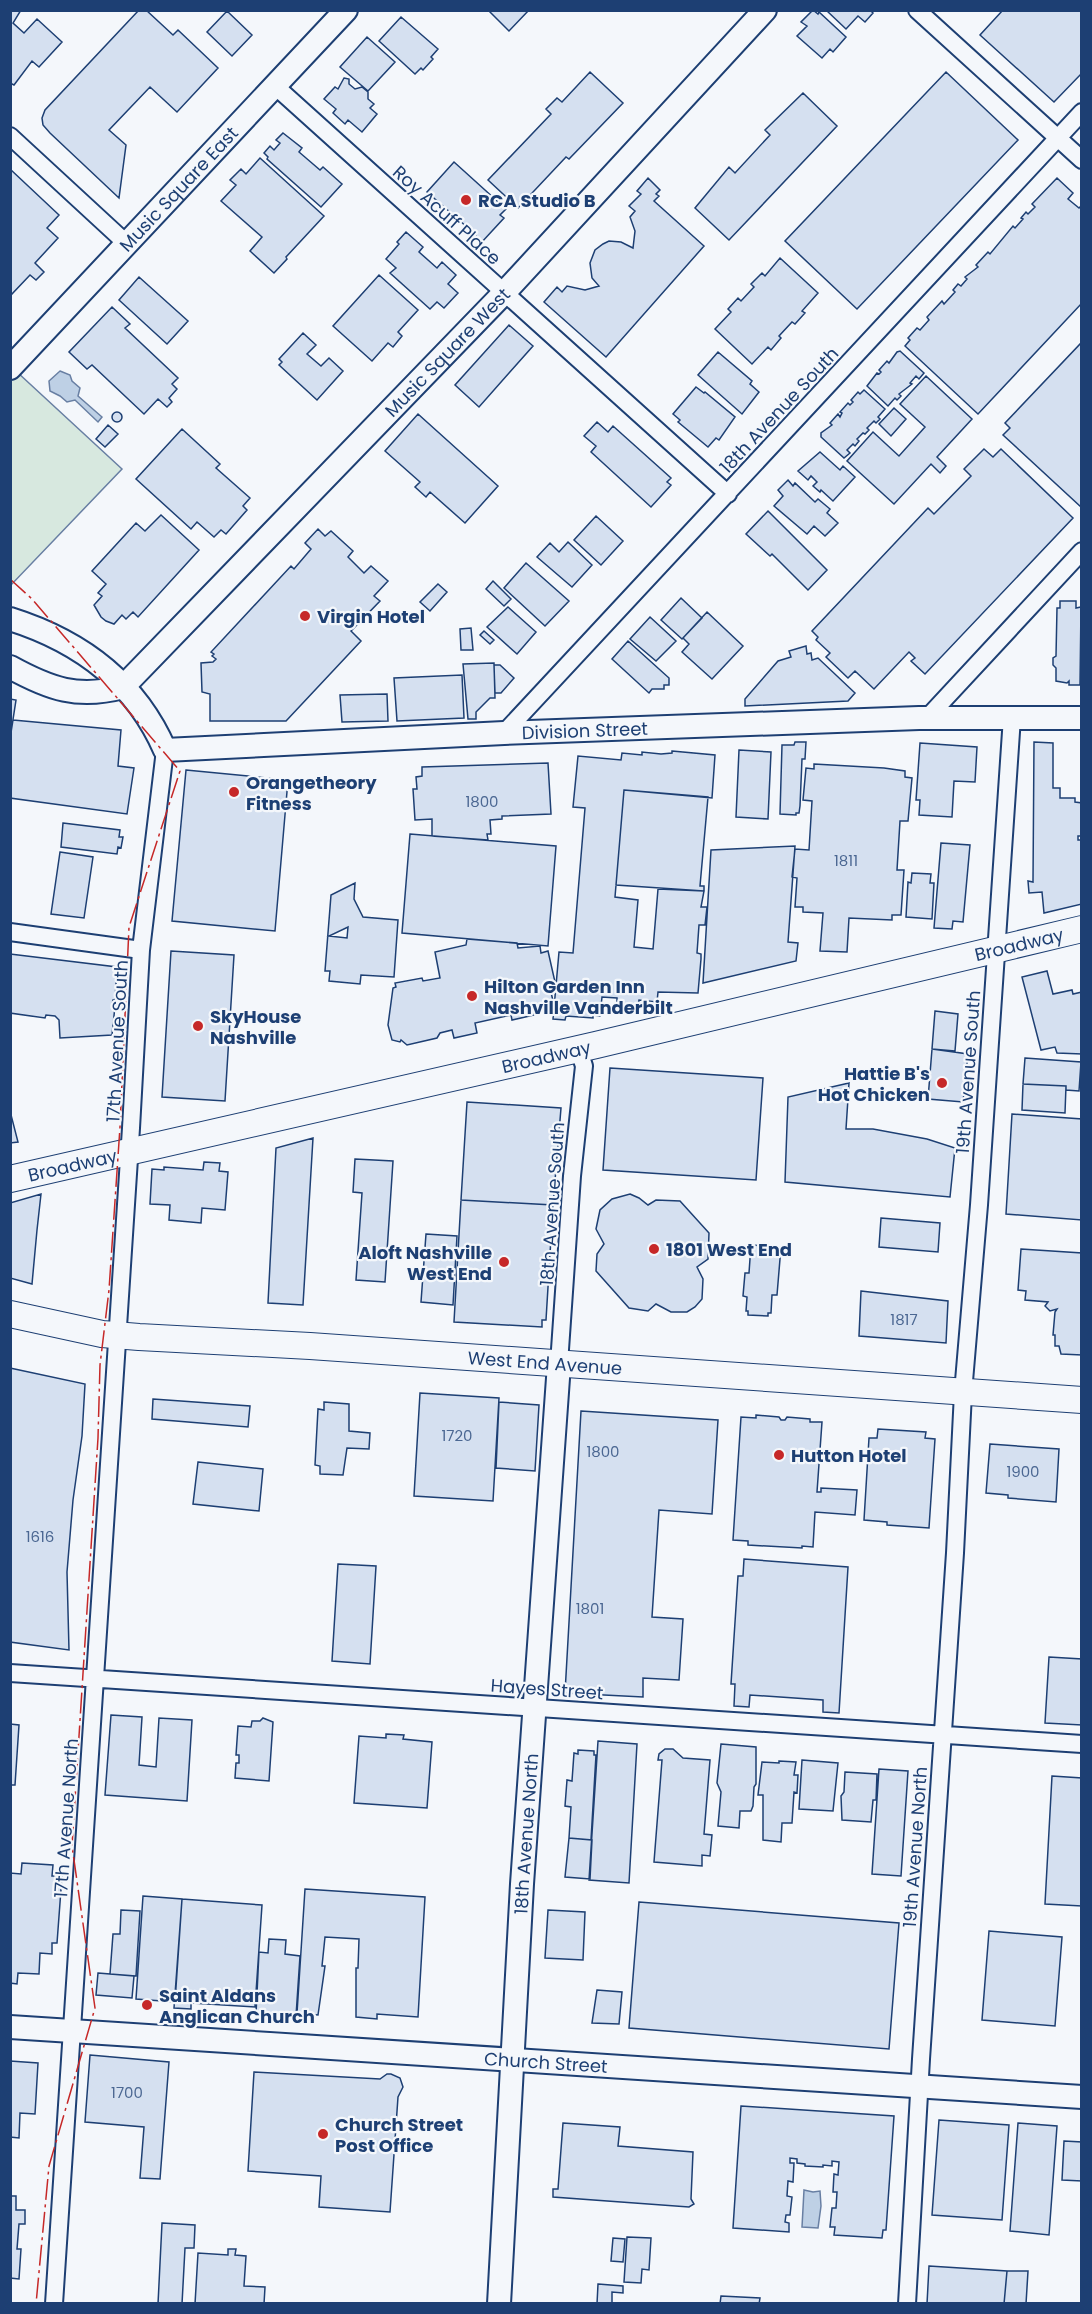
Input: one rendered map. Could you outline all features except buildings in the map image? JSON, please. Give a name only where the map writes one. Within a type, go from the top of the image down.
[{"type":"main road","name":"Music Square East","points":[[10,368],[346,10]]},
{"type":"main road","name":"Music Square West","points":[[123,687],[504,292],[765,10]]},
{"type":"main road","points":[[10,620],[58,637],[99,663],[123,687],[149,719],[165,750]]},
{"type":"main road","points":[[10,667],[47,686],[64,691],[101,693],[123,687]]},
{"type":"main road","name":"Division Street","points":[[165,750],[504,733],[927,718],[1082,718]]},
{"type":"main road","name":"Broadway","points":[[10,1179],[796,998],[1082,929]]},
{"type":"main road","name":"West End Avenue","points":[[10,1314],[102,1334],[1082,1400]]},
{"type":"main road","name":"18th Avenue North","points":[[499,2304],[534,1708],[559,1364]]},
{"type":"main road","name":"Church Street","points":[[10,2027],[1082,2097]]},
{"type":"street","points":[[917,10],[1082,160]]},
{"type":"street","name":"Roy Acuff Place","points":[[274,86],[728,494]]},
{"type":"street","name":"18th Avenue South","points":[[504,733],[1082,112]]},
{"type":"street","points":[[10,136],[126,243]]},
{"type":"street","points":[[927,718],[1082,550]]},
{"type":"street","name":"19th Avenue South","points":[[963,1393],[979,1205],[1012,717]]},
{"type":"street","name":"17th Avenue South","points":[[118,1335],[141,950],[165,750]]},
{"type":"street","points":[[10,932],[141,950]]},
{"type":"street","name":"18th Avenue South","points":[[559,1364],[572,1176],[584,1066],[578,1048]]},
{"type":"street","name":"17th Avenue North","points":[[54,2304],[70,2032],[118,1335]]},
{"type":"street","name":"19th Avenue North","points":[[907,2304],[919,2087],[955,1553],[963,1393]]},
{"type":"street","name":"Hayes Street","points":[[10,1673],[1082,1744]]},
{"type":"shaded area","points":[[17,372],[122,469],[11,585],[10,378]]},
{"type":"water","points":[[60,371],[70,375],[72,381],[80,388],[78,396],[102,417],[98,422],[75,400],[67,402],[50,391],[49,381]]},
{"type":"water","points":[[804,2190],[820,2191],[821,2206],[818,2228],[802,2227]]},
{"type":"power","points":[[10,579],[32,599],[180,771],[129,927],[120,1127],[109,1290],[100,1365],[98,1438],[72,1846],[95,2008],[49,2166],[36,2304]]},
{"type":"place","name":"RCA Studio B","points":[[466,200]]},
{"type":"place","name":"Virgin Hotel","points":[[305,616]]},
{"type":"place","name":"Orangetheory Fitness","points":[[234,792]]},
{"type":"place","name":"Hilton Garden Inn Nashville Vanderbilt","points":[[472,996]]},
{"type":"place","name":"SkyHouse Nashville","points":[[198,1026]]},
{"type":"place","name":"Hattie B's Hot Chicken","points":[[942,1083]]},
{"type":"place","name":"1801 West End","points":[[654,1249]]},
{"type":"place","name":"Aloft Nashville West End","points":[[504,1262]]},
{"type":"place","name":"Hutton Hotel","points":[[779,1455]]},
{"type":"place","name":"Saint Aldans Anglican Church","points":[[147,2005]]},
{"type":"place","name":"Church Street Post Office","points":[[323,2134]]}]
